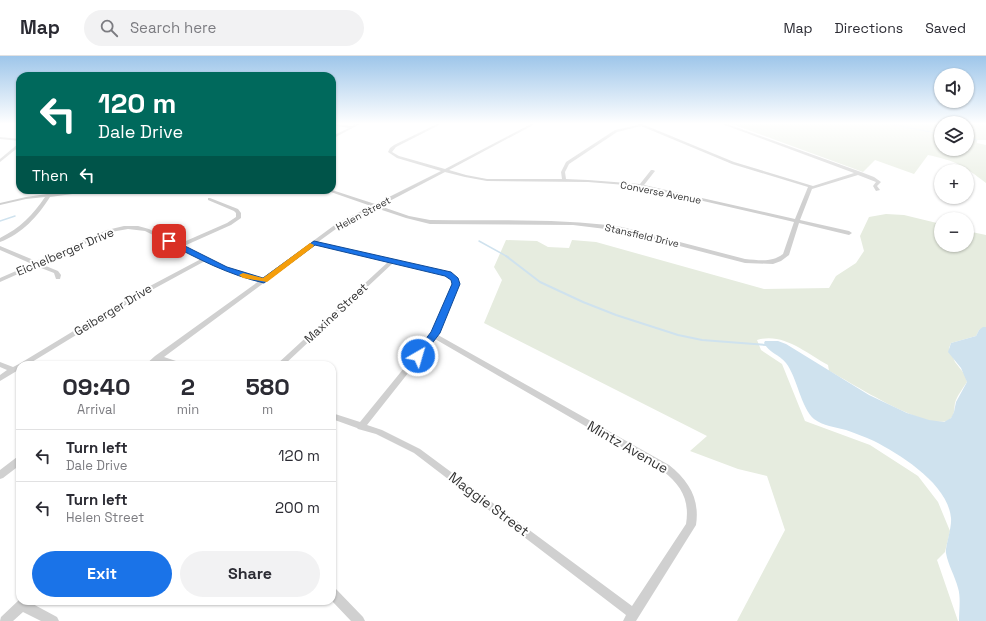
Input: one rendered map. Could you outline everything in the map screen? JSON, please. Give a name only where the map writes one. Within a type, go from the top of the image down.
[{"type":"street","points":[[0,160],[12,150]]},
{"type":"street","name":"Converse Avenue","points":[[391,150],[390,152],[398,157],[487,180],[605,182],[641,186],[849,233]]},
{"type":"street","name":"Helen Street","points":[[154,361],[338,224],[483,150]]},
{"type":"street","points":[[564,181],[563,172],[568,163],[587,150]]},
{"type":"street","points":[[701,150],[733,164],[812,187],[859,173]]},
{"type":"street","points":[[797,150],[877,180],[879,182],[876,186],[878,190]]},
{"type":"street","points":[[641,186],[653,171]]},
{"type":"street","name":"Stansfield Drive","points":[[336,193],[408,217],[430,222],[573,223],[602,226],[622,229],[745,261],[757,262],[779,260],[786,255],[808,190],[812,187]]},
{"type":"street","points":[[0,204],[22,199],[64,194]]},
{"type":"street","points":[[0,240],[18,231],[29,222],[48,196]]},
{"type":"street","points":[[178,246],[229,224],[238,218],[239,213],[236,210],[210,199]]},
{"type":"street","name":"Eichelberger Drive","points":[[0,280],[109,231],[121,228],[143,228],[235,273],[264,280]]},
{"type":"street","points":[[314,243],[444,273],[455,279],[456,284],[434,336],[361,427]]},
{"type":"street","points":[[0,248],[56,272],[58,278]]},
{"type":"street","name":"Geiberger Drive","points":[[29,361],[150,288],[205,259]]},
{"type":"street","name":"Maxine Street","points":[[284,361],[392,261]]},
{"type":"street","name":"Mintz Avenue","points":[[434,336],[666,468],[684,486],[692,502],[693,514],[691,525],[632,617]]},
{"type":"street","points":[[158,358],[167,361]]},
{"type":"street","points":[[0,364],[16,367]]},
{"type":"street","name":"Geiberger Drive","points":[[0,378],[16,369]]},
{"type":"street","name":"Maggie Street","points":[[336,418],[398,441],[426,457],[632,617]]},
{"type":"street","points":[[0,475],[16,463]]},
{"type":"street","points":[[336,597],[359,621]]},
{"type":"street","points":[[5,621],[22,605]]},
{"type":"street","points":[[27,605],[53,621]]},
{"type":"shaded area","points":[[804,150],[934,150],[934,156],[974,156],[974,150],[986,150],[986,183],[974,174],[974,164],[959,164],[928,155],[914,174],[875,160],[863,172]]},
{"type":"shaded area","points":[[886,214],[904,215],[934,222],[934,252],[974,252],[974,232],[986,235],[986,327],[979,330],[976,336],[951,343],[949,348],[955,362],[966,376],[967,382],[956,400],[954,413],[951,418],[941,422],[927,420],[909,414],[871,395],[829,371],[828,365],[794,345],[776,339],[767,338],[757,340],[761,350],[782,364],[805,421],[870,445],[918,476],[938,502],[950,531],[945,552],[937,560],[958,621],[737,621],[785,530],[767,476],[738,469],[690,451],[707,436],[484,323],[502,280],[494,267],[506,240],[537,241],[548,247],[569,248],[572,240],[596,242],[764,289],[829,288],[836,276],[856,263],[864,251],[860,236],[869,217]]},
{"type":"water","points":[[986,327],[986,621],[959,621],[959,592],[946,553],[951,518],[948,506],[942,494],[922,472],[897,454],[860,435],[825,425],[814,419],[802,400],[790,369],[781,358],[768,349],[764,343],[765,341],[778,341],[786,344],[869,395],[907,413],[929,420],[944,422],[951,418],[956,402],[967,382],[961,368],[948,352],[951,343],[976,336],[979,330]]},
{"type":"waterway","points":[[0,221],[15,216]]},
{"type":"waterway","points":[[479,241],[508,257]]},
{"type":"waterway","points":[[506,256],[540,282],[583,302],[616,315],[678,335],[702,340],[766,345]]},
{"type":"slow traffic","points":[[243,275],[264,280],[310,245]]},
{"type":"route","points":[[169,241],[235,273],[264,280],[314,243],[451,275],[455,279],[456,284],[436,333],[418,356]]}]
